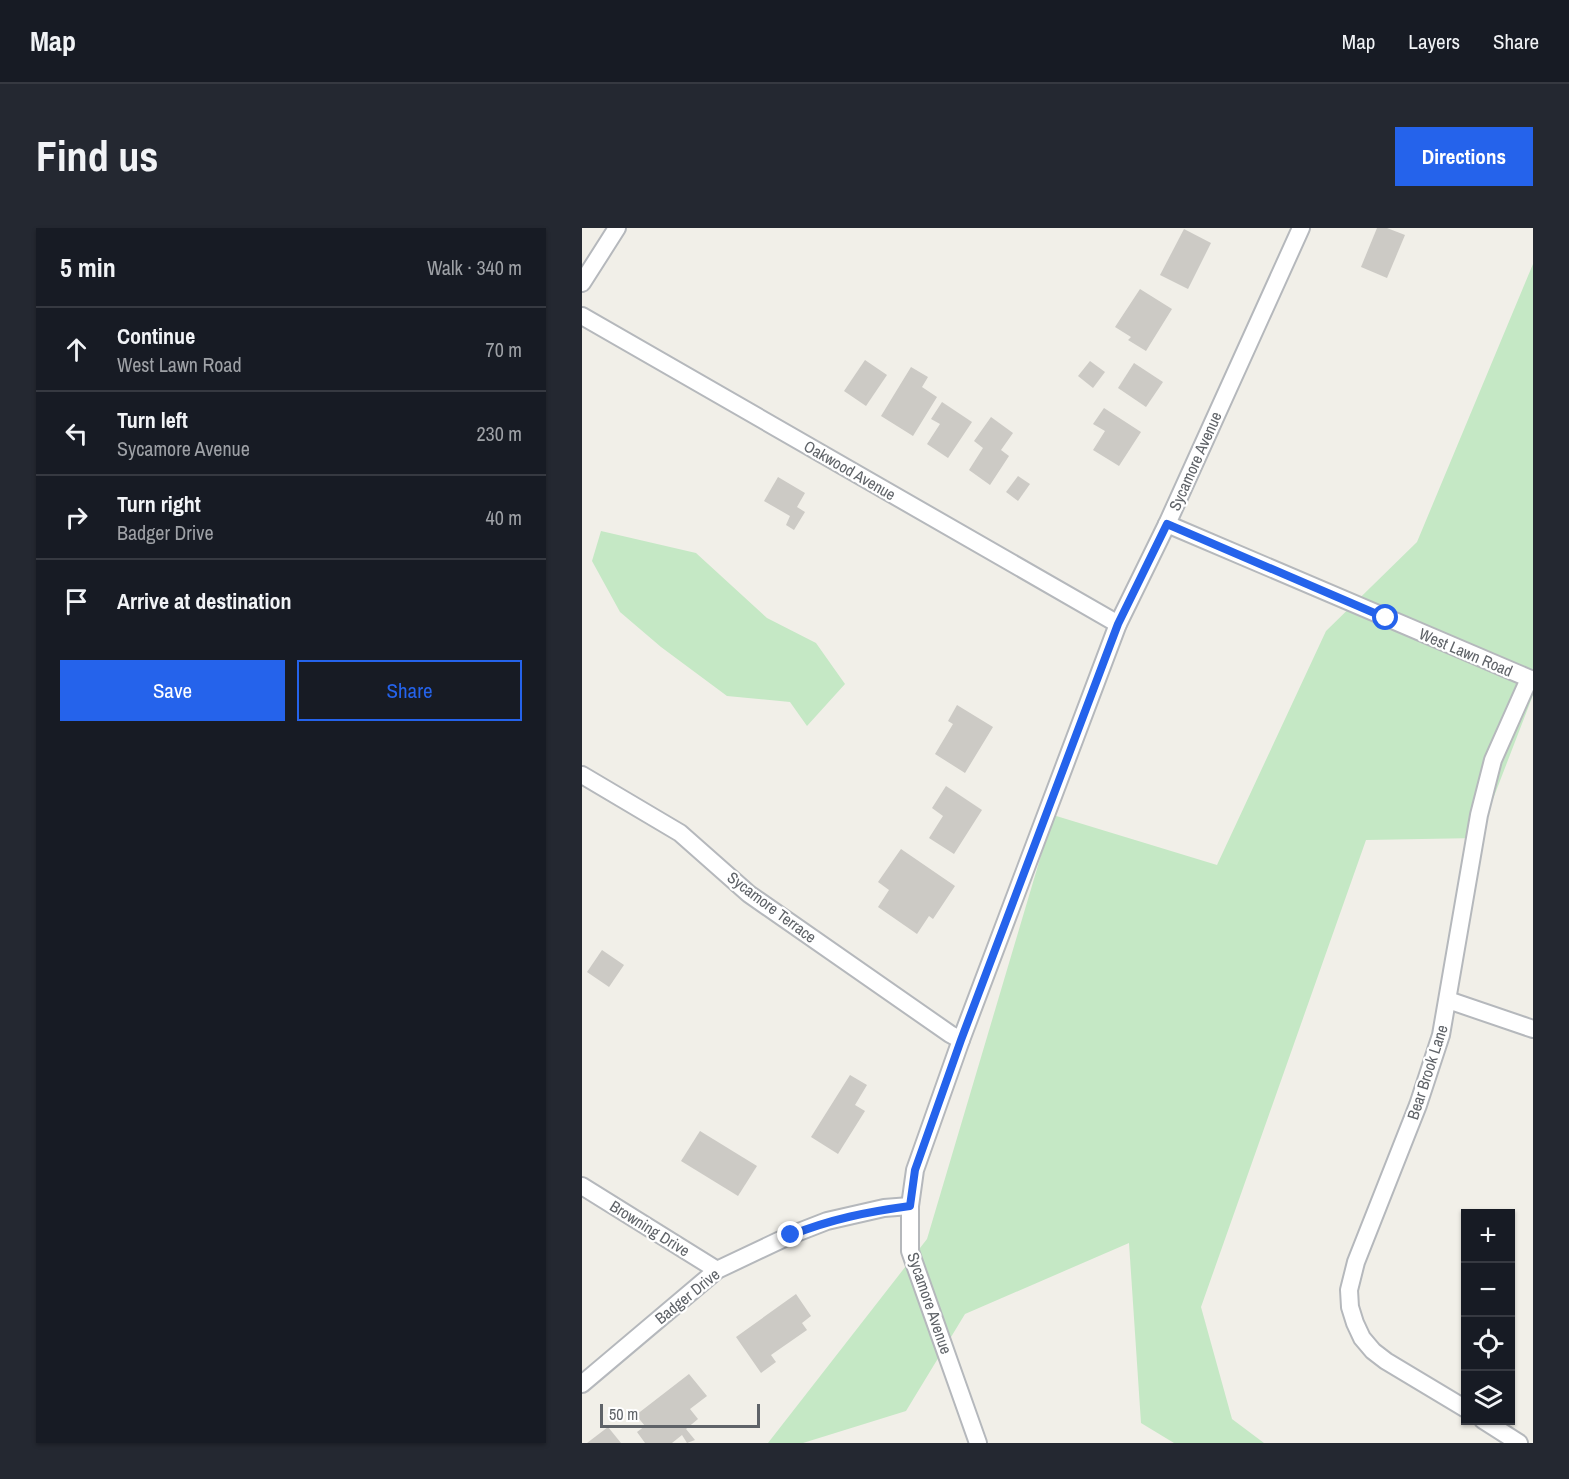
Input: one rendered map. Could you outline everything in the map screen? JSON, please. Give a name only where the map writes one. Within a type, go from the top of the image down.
[{"type":"street","points":[[582,283],[617,228]]},
{"type":"street","name":"Sycamore Avenue","points":[[978,1443],[910,1251],[910,1206],[915,1170],[961,1040],[1118,624],[1167,524],[1301,228]]},
{"type":"street","name":"Oakwood Avenue","points":[[582,316],[1118,624]]},
{"type":"street","name":"West Lawn Road","points":[[1167,524],[1531,680]]},
{"type":"street","name":"Bear Brook Lane","points":[[1461,1406],[1373,1351],[1362,1338],[1355,1323],[1350,1306],[1349,1290],[1356,1262],[1418,1105],[1441,1035],[1479,815],[1493,759],[1531,680]]},
{"type":"street","name":"Sycamore Terrace","points":[[582,775],[680,832],[749,894],[961,1040]]},
{"type":"street","points":[[1448,1000],[1533,1029]]},
{"type":"street","name":"Browning Drive","points":[[582,1186],[717,1270]]},
{"type":"street","name":"Badger Drive","points":[[582,1384],[717,1270],[791,1235],[827,1221],[884,1208],[910,1206]]},
{"type":"street","points":[[1491,1425],[1519,1443]]},
{"type":"green space","points":[[1533,264],[1533,695],[1478,838],[1366,840],[1201,1307],[1232,1419],[1264,1443],[1174,1443],[1141,1423],[1129,1243],[965,1314],[906,1411],[803,1443],[768,1443],[927,1239],[1053,815],[1217,865],[1326,631],[1417,542]]},
{"type":"green space","points":[[601,531],[696,553],[767,618],[816,643],[845,684],[807,726],[790,702],[727,696],[661,647],[620,612],[592,561]]},
{"type":"building","points":[[1377,228],[1387,228],[1405,235],[1387,278],[1361,267]]},
{"type":"building","points":[[1184,229],[1211,243],[1188,289],[1160,275]]},
{"type":"building","points":[[1140,289],[1172,309],[1146,351],[1128,340],[1131,337],[1115,327]]},
{"type":"building","points":[[865,360],[887,375],[866,406],[844,391]]},
{"type":"building","points":[[1090,361],[1105,372],[1093,388],[1078,376]]},
{"type":"building","points":[[1134,363],[1163,382],[1146,407],[1118,388]]},
{"type":"building","points":[[911,367],[928,377],[922,387],[937,397],[913,436],[881,416]]},
{"type":"building","points":[[942,402],[972,422],[948,458],[927,444],[940,424],[931,419]]},
{"type":"building","points":[[1104,408],[1141,432],[1119,466],[1093,450],[1105,431],[1093,424]]},
{"type":"building","points":[[991,417],[1013,433],[1001,450],[1009,456],[990,485],[969,470],[983,448],[974,441]]},
{"type":"building","points":[[1018,476],[1030,484],[1018,501],[1006,492]]},
{"type":"building","points":[[778,477],[805,493],[797,507],[805,512],[794,530],[786,525],[790,516],[764,501]]},
{"type":"building","points":[[957,705],[993,727],[965,773],[935,754],[953,724],[948,721]]},
{"type":"building","points":[[946,786],[982,810],[954,854],[929,838],[943,816],[932,808]]},
{"type":"building","points":[[901,849],[955,886],[933,919],[929,916],[917,934],[878,907],[889,890],[878,882]]},
{"type":"building","points":[[602,950],[624,965],[609,987],[587,972]]},
{"type":"building","points":[[850,1075],[867,1085],[855,1105],[865,1111],[838,1154],[811,1137]]},
{"type":"building","points":[[700,1131],[757,1166],[738,1196],[681,1161]]},
{"type":"building","points":[[796,1294],[811,1316],[802,1323],[807,1330],[771,1355],[776,1362],[761,1373],[736,1337]]},
{"type":"building","points":[[689,1374],[707,1396],[690,1409],[698,1419],[686,1429],[695,1440],[687,1443],[682,1435],[672,1443],[645,1443],[637,1432],[645,1426],[636,1415]]},
{"type":"building","points":[[608,1427],[621,1443],[587,1443]]},
{"type":"route","points":[[791,1235],[827,1221],[884,1208],[910,1206],[915,1170],[961,1040],[1118,624],[1167,524],[1386,618]]}]
